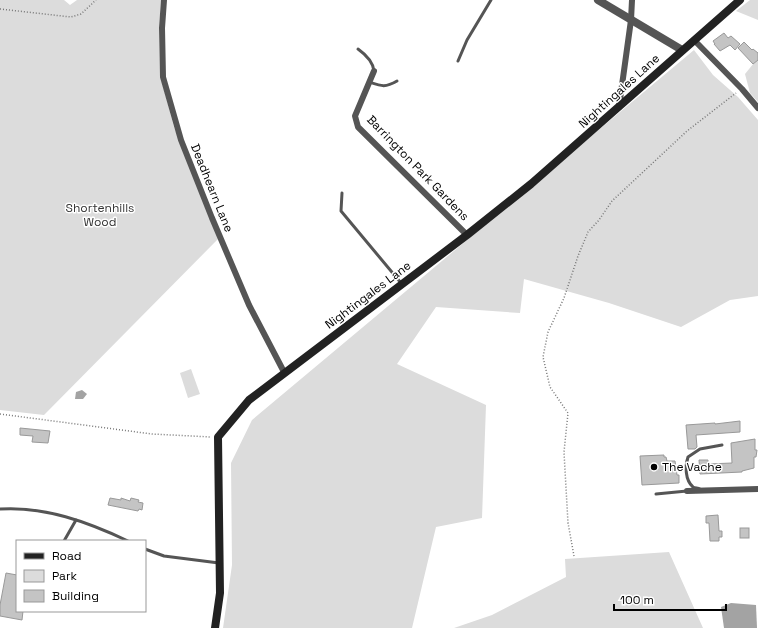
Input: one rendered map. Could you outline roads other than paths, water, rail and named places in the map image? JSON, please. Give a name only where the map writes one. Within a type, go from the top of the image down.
[{"type":"main road","name":"Nightingales Lane","points":[[219,562],[218,437],[249,400],[284,372],[402,285],[531,184],[740,0]]},
{"type":"main road","points":[[215,628],[220,593],[219,562]]},
{"type":"street","name":"Deadhearn Lane","points":[[164,0],[162,28],[163,76],[181,140],[249,305],[284,372]]},
{"type":"street","points":[[598,0],[682,50]]},
{"type":"street","points":[[619,108],[631,20],[632,0]]},
{"type":"street","points":[[694,40],[742,89],[758,108]]},
{"type":"street","name":"Barrington Park Gardens","points":[[374,71],[355,116],[358,126],[467,235]]},
{"type":"street","points":[[687,491],[758,489]]},
{"type":"lane","points":[[458,61],[467,40],[491,0]]},
{"type":"lane","points":[[358,49],[364,53],[374,71]]},
{"type":"lane","points":[[369,82],[381,86],[389,86],[397,82]]},
{"type":"lane","points":[[342,193],[341,211],[402,285]]},
{"type":"lane","points":[[704,490],[693,487],[689,480],[686,468],[688,457],[700,449],[722,445]]},
{"type":"lane","points":[[656,494],[687,491]]},
{"type":"lane","points":[[0,509],[25,509],[53,514],[76,520],[126,540]]},
{"type":"lane","points":[[65,540],[76,520]]},
{"type":"lane","points":[[146,549],[164,556],[219,562]]},
{"type":"place","name":"The Vache","points":[[654,467]]},
{"type":"park label","name":"Shortenhills Wood","points":[[100,215]]}]
